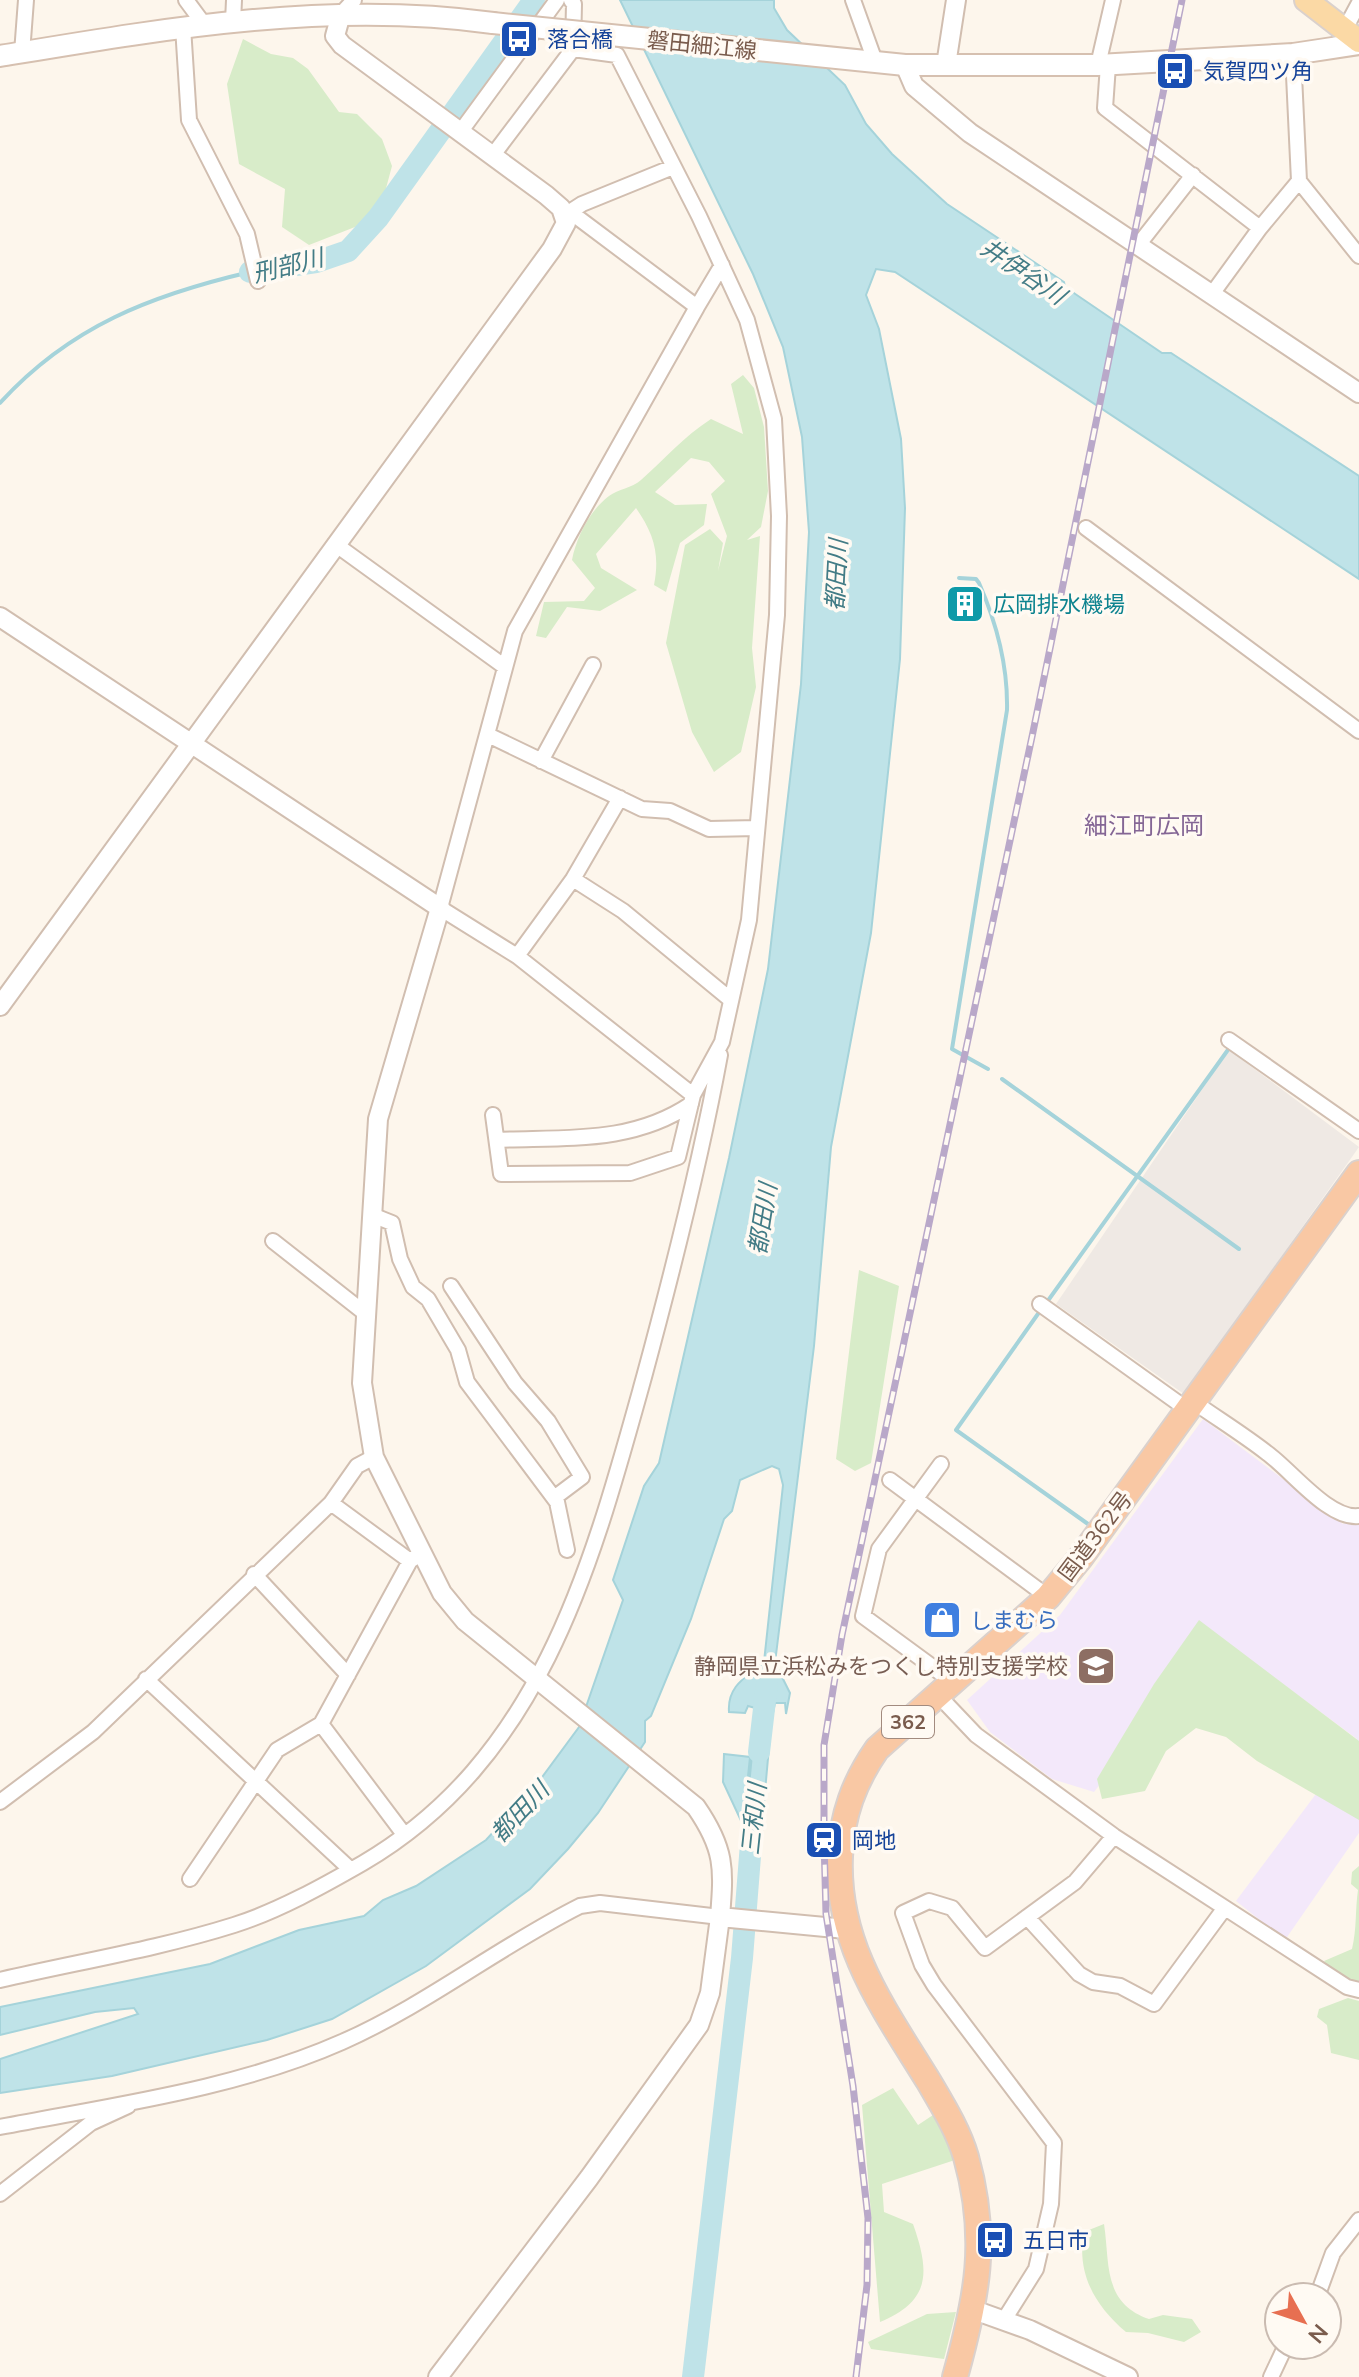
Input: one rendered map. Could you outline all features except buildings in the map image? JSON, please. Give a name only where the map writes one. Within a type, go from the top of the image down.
[{"type":"highway","name":"国道362号","points":[[955,2377],[974,2310],[980,2246],[978,2209],[955,2126],[864,1973],[846,1929],[839,1883],[841,1840],[854,1786],[877,1749],[1048,1597],[1359,1173]]},
{"type":"main road","points":[[1306,0],[1354,38]]},
{"type":"main road","name":"磐田細江線","points":[[0,56],[193,25],[347,7],[432,14],[577,40],[624,36],[905,65],[1103,65],[1293,54],[1354,38]]},
{"type":"street","points":[[22,53],[26,0]]},
{"type":"street","points":[[186,0],[193,25],[189,120],[247,234],[258,281]]},
{"type":"street","points":[[233,22],[234,0]]},
{"type":"street","points":[[461,131],[557,0]]},
{"type":"street","points":[[493,155],[577,40],[571,0]]},
{"type":"street","points":[[853,0],[871,63]]},
{"type":"street","points":[[946,65],[956,0]]},
{"type":"street","points":[[1113,0],[1103,65],[1105,108],[1260,228]]},
{"type":"street","points":[[1354,38],[1359,3]]},
{"type":"street","points":[[347,7],[335,36],[342,45],[546,195],[565,215]]},
{"type":"street","points":[[0,1980],[236,1925],[350,1869],[403,1833],[475,1773],[539,1680],[568,1619],[618,1471],[674,1269],[705,1139],[722,1042],[749,920],[777,615],[779,516],[774,419],[759,354],[722,265],[617,55],[577,40]]},
{"type":"street","points":[[1293,54],[1299,181],[1359,256]]},
{"type":"street","points":[[905,65],[914,86],[943,113],[1359,393]]},
{"type":"street","points":[[0,1006],[552,249],[562,234],[565,215],[582,204],[673,167]]},
{"type":"street","points":[[1139,244],[1193,175]]},
{"type":"street","points":[[1212,294],[1299,181]]},
{"type":"street","points":[[565,215],[573,214],[697,307]]},
{"type":"street","points":[[438,2377],[589,2178],[699,2025],[710,1993],[726,1917],[724,1867],[716,1836],[696,1807],[465,1621],[416,1557],[374,1457],[362,1383],[378,1119],[440,908],[515,631],[722,265]]},
{"type":"street","points":[[1086,528],[1359,731]]},
{"type":"street","points":[[335,544],[505,667]]},
{"type":"street","points":[[0,617],[517,956],[692,1099]]},
{"type":"street","points":[[541,761],[593,665]]},
{"type":"street","points":[[488,735],[642,809],[670,811],[709,829],[757,828]]},
{"type":"street","points":[[517,956],[573,879],[620,798]]},
{"type":"street","points":[[573,879],[647,930],[731,1000]]},
{"type":"street","points":[[1229,1040],[1359,1131]]},
{"type":"street","points":[[493,1115],[501,1174],[630,1173],[678,1157],[692,1099],[722,1042]]},
{"type":"street","points":[[497,1140],[619,1134],[664,1122],[692,1099]]},
{"type":"street","points":[[372,1215],[392,1223],[400,1259],[413,1287],[428,1299],[458,1350],[467,1382],[554,1498],[565,1529],[567,1550]]},
{"type":"street","points":[[273,1241],[366,1314]]},
{"type":"street","points":[[451,1286],[515,1383],[548,1421],[582,1477],[554,1498]]},
{"type":"street","points":[[1040,1304],[1191,1406],[1270,1454],[1315,1496],[1345,1515],[1359,1516]]},
{"type":"street","points":[[446,1330],[471,1316]]},
{"type":"street","points":[[0,1802],[93,1732],[331,1503],[357,1466],[374,1457]]},
{"type":"street","points":[[941,1464],[879,1549],[863,1616],[945,1688],[976,1735],[1114,1836],[1347,1987],[1359,1990]]},
{"type":"street","points":[[890,1480],[1048,1597]]},
{"type":"street","points":[[331,1503],[416,1557]]},
{"type":"street","points":[[190,1879],[277,1750],[321,1724],[416,1557]]},
{"type":"street","points":[[254,1574],[348,1675]]},
{"type":"street","points":[[146,1679],[350,1869]]},
{"type":"street","points":[[321,1724],[403,1833]]},
{"type":"street","points":[[1004,2320],[1036,2269],[1051,2204],[1054,2143],[934,1985],[922,1965],[903,1913],[929,1901],[952,1908],[985,1948],[1075,1882],[1114,1836]]},
{"type":"street","points":[[0,2127],[134,2100],[282,2064],[344,2041],[405,2011],[580,1906],[600,1903],[846,1929]]},
{"type":"street","points":[[1027,1917],[1079,1974],[1093,1982],[1120,1986],[1154,2004],[1224,1909]]},
{"type":"street","points":[[0,2194],[91,2123],[124,2110],[134,2100]]},
{"type":"street","points":[[1323,2281],[1333,2253],[1359,2220]]},
{"type":"street","points":[[974,2310],[1004,2320],[1128,2377]]},
{"type":"shaded area","points":[[1229,1050],[1359,1147],[1184,1394],[1056,1304]]},
{"type":"shaded area","name":"静岡県立浜松みをつくし特別支援学校","points":[[1203,1419],[1343,1524],[1359,1516],[1359,1833],[1285,1940],[1236,1901],[1357,1739],[1214,1633],[1094,1792],[1052,1779],[990,1732],[967,1700],[1060,1615]]},
{"type":"green space","points":[[243,39],[271,54],[293,58],[308,69],[339,112],[357,114],[382,139],[392,166],[378,218],[309,245],[282,227],[285,189],[239,164],[227,84]]},
{"type":"green space","points":[[743,375],[754,388],[764,427],[768,491],[761,527],[747,540],[760,536],[752,648],[756,687],[741,752],[714,772],[692,732],[666,643],[685,545],[710,529],[723,543],[718,571],[727,536],[711,494],[725,481],[709,462],[691,458],[655,492],[675,505],[707,504],[704,525],[680,543],[666,592],[654,585],[654,545],[636,508],[596,554],[601,568],[637,590],[600,611],[567,607],[546,638],[536,636],[544,602],[584,601],[595,588],[572,560],[585,525],[602,502],[641,480],[683,440],[711,419],[743,434],[731,384]]},
{"type":"green space","points":[[859,1270],[899,1286],[871,1463],[855,1471],[836,1459]]},
{"type":"green space","points":[[1199,1620],[1359,1741],[1359,1820],[1257,1761],[1226,1737],[1196,1728],[1166,1751],[1145,1791],[1102,1799],[1097,1779],[1154,1684]]},
{"type":"green space","points":[[1359,1866],[1359,1983],[1338,1977],[1324,1961],[1352,1949],[1358,1890],[1351,1884],[1352,1872]]},
{"type":"green space","points":[[1348,1998],[1359,2001],[1359,2060],[1331,2053],[1327,2025],[1317,2017],[1319,2009]]},
{"type":"green space","points":[[893,2088],[918,2125],[936,2113],[958,2159],[882,2184],[884,2212],[913,2224],[923,2271],[922,2283],[909,2305],[880,2322],[862,2105]]},
{"type":"green space","points":[[1104,2224],[1111,2280],[1123,2303],[1149,2319],[1163,2315],[1192,2319],[1201,2332],[1184,2342],[1148,2333],[1126,2332],[1105,2311],[1090,2288],[1082,2247],[1084,2232]]},
{"type":"green space","points":[[956,2312],[944,2359],[871,2349],[868,2342],[927,2314]]},
{"type":"water","points":[[620,0],[774,0],[774,8],[787,30],[845,85],[866,124],[892,154],[947,204],[1064,282],[1065,287],[1162,353],[1171,353],[1359,476],[1359,579],[895,272],[876,269],[866,295],[879,329],[901,439],[905,508],[900,659],[871,933],[831,1147],[814,1346],[775,1663],[790,1693],[786,1714],[785,1703],[775,1703],[773,1713],[748,1706],[745,1713],[729,1712],[734,1689],[764,1662],[783,1485],[779,1469],[772,1466],[740,1480],[732,1511],[724,1519],[691,1619],[651,1716],[645,1721],[645,1742],[598,1813],[530,1889],[426,1966],[332,2019],[267,2040],[112,2076],[0,2093],[0,2059],[138,2014],[134,2008],[95,2012],[0,2035],[0,2007],[210,1964],[299,1930],[364,1916],[383,1900],[416,1886],[486,1840],[537,1784],[579,1727],[623,1600],[613,1580],[644,1486],[659,1463],[729,1158],[768,969],[801,684],[809,532],[802,437],[783,347],[753,274]]},
{"type":"water","points":[[755,1723],[771,1725],[760,1847],[749,1865],[751,1843],[745,1828]]},
{"type":"water","points":[[724,1754],[750,1757],[743,1825],[723,1782]]},
{"type":"waterway","name":"刑部川","points":[[250,272],[316,262],[348,251],[378,218],[534,0]]},
{"type":"waterway","name":"刑部川","points":[[0,403],[55,353],[114,317],[179,291],[250,272]]},
{"type":"waterway","points":[[959,578],[976,579],[979,583],[996,630],[1006,677],[1007,710],[952,1049],[988,1069]]},
{"type":"waterway","points":[[1047,1302],[1230,1047]]},
{"type":"waterway","points":[[1002,1079],[1239,1249]]},
{"type":"waterway","points":[[1040,1311],[956,1430],[1088,1524]]},
{"type":"waterway","name":"三和川","points":[[759,1752],[767,1683]]},
{"type":"waterway","name":"三和川","points":[[693,2377],[742,1958],[753,1818]]},
{"type":"railway","points":[[856,2377],[867,2285],[868,2218],[853,2086],[826,1914],[824,1745],[842,1635],[1033,732],[1182,0]]},
{"type":"place","name":"落合橋","points":[[519,39]]},
{"type":"place","name":"気賀四ツ角","points":[[1175,71]]},
{"type":"place","name":"広岡排水機場","points":[[965,604]]},
{"type":"place","name":"しまむら","points":[[942,1620]]},
{"type":"place","name":"静岡県立浜松みをつくし特別支援学校","points":[[1096,1666]]},
{"type":"place","name":"岡地","points":[[824,1840]]},
{"type":"place","name":"五日市","points":[[995,2240]]},
{"type":"district","name":"細江町広岡","points":[[1144,826]]},
{"type":"water label","name":"井伊谷川","points":[[1023,272]]},
{"type":"water label","name":"都田川","points":[[837,575]]},
{"type":"water label","name":"都田川","points":[[763,1219]]},
{"type":"water label","name":"都田川","points":[[520,1812]]}]
